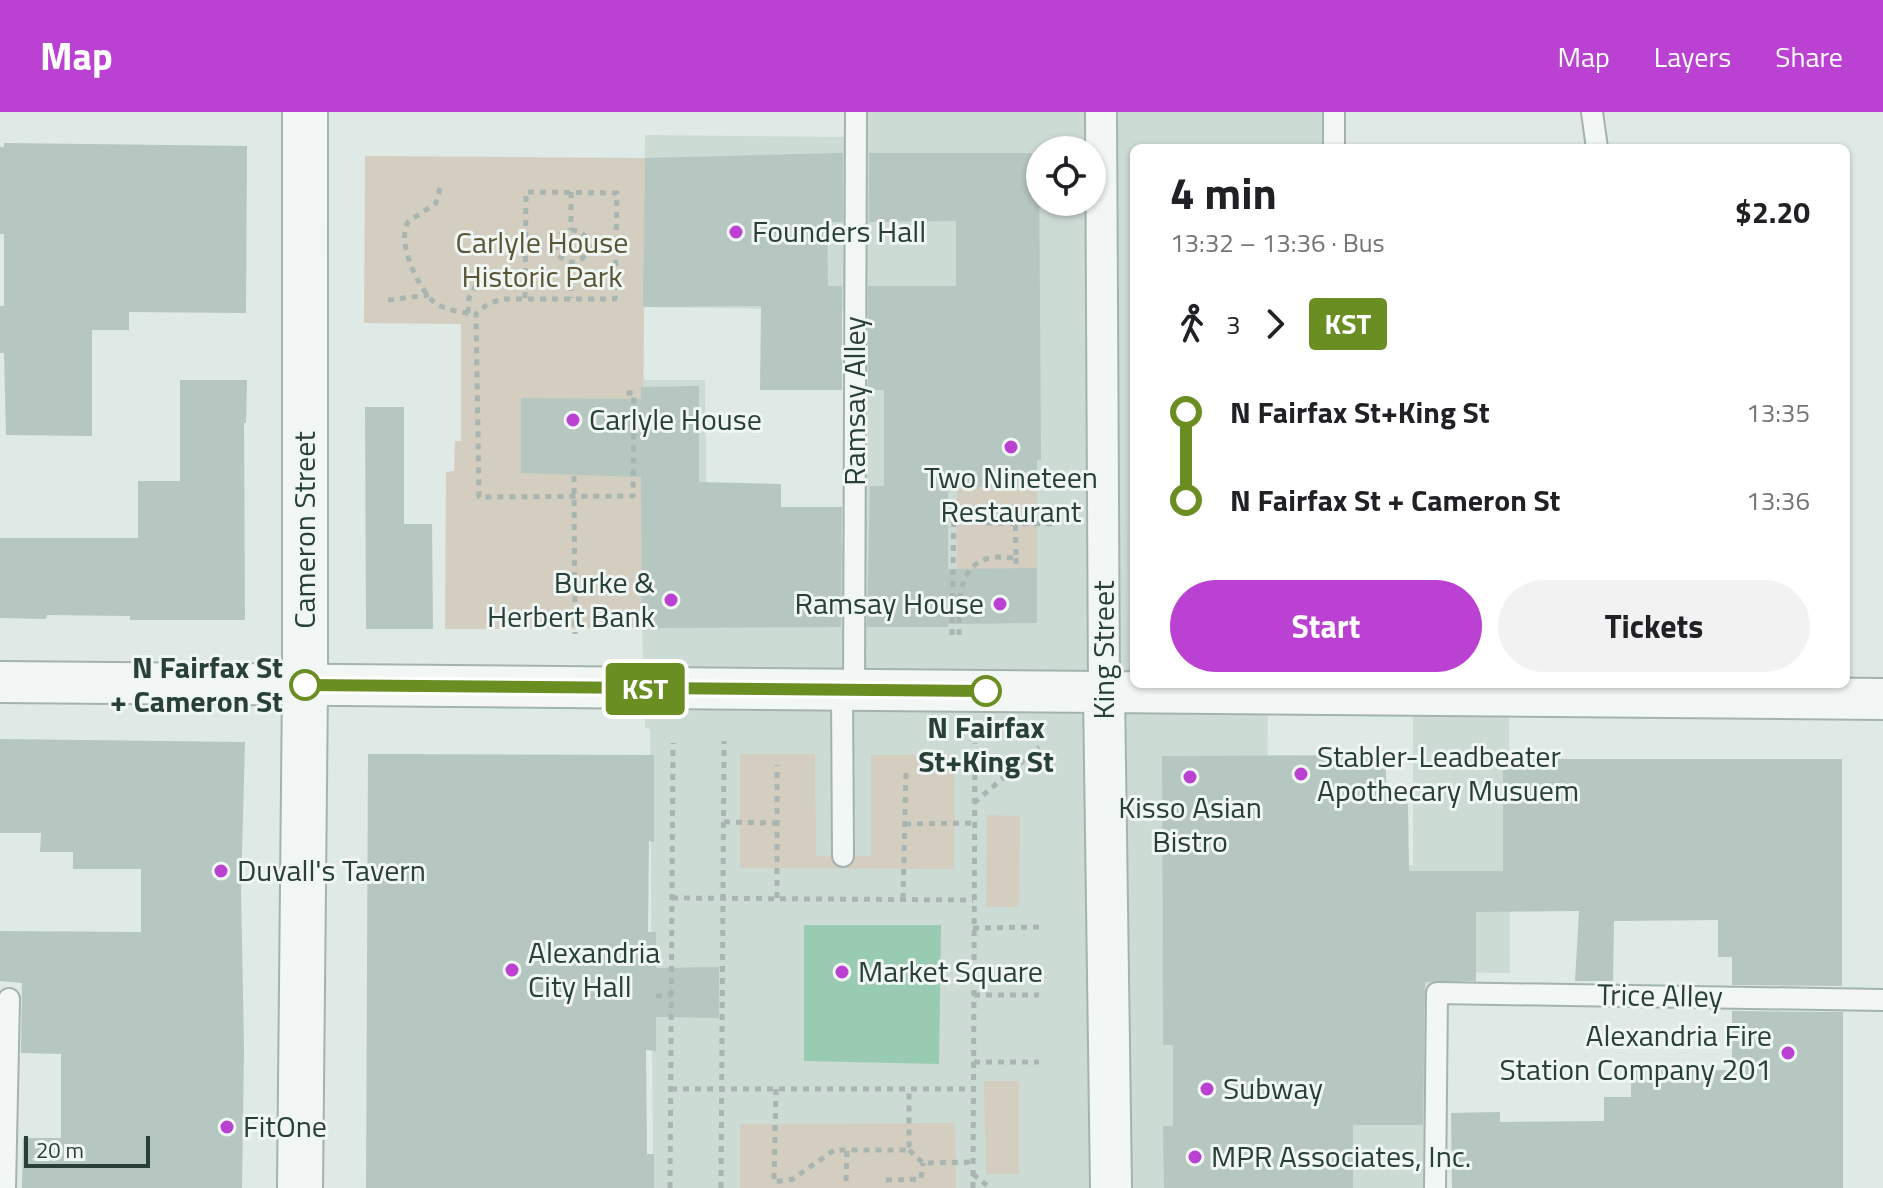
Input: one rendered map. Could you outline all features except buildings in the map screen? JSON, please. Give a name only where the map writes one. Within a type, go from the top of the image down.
[{"type":"street","name":"Cameron Street","points":[[300,1188],[305,685],[305,112]]},
{"type":"street","name":"King Street","points":[[1101,112],[1111,1188]]},
{"type":"street","points":[[0,682],[1104,692],[1600,690],[1883,699]]},
{"type":"lane","name":"Ramsay Alley","points":[[843,856],[856,112]]},
{"type":"lane","points":[[1334,112],[1334,144]]},
{"type":"lane","points":[[1592,112],[1596,144]]},
{"type":"lane","name":"Trice Alley","points":[[1435,1188],[1437,993],[1883,1000]]},
{"type":"lane","points":[[5,1188],[9,999]]},
{"type":"path","points":[[440,188],[436,203],[411,219],[404,228],[403,236],[415,272],[437,304],[476,314]]},
{"type":"path","points":[[525,298],[526,192],[617,193],[615,299],[495,300],[476,314],[479,497],[633,496],[634,393],[626,393]]},
{"type":"path","points":[[571,192],[571,230]]},
{"type":"path","points":[[571,230],[584,236],[587,247],[581,259],[571,261],[561,257],[556,246],[561,234],[571,230]]},
{"type":"path","points":[[525,246],[556,246]]},
{"type":"path","points":[[587,247],[616,246]]},
{"type":"path","points":[[571,261],[571,298]]},
{"type":"path","points":[[468,313],[469,298],[476,285]]},
{"type":"path","points":[[388,300],[429,295]]},
{"type":"path","points":[[574,476],[575,634]]},
{"type":"path","points":[[1015,504],[1016,569]]},
{"type":"path","points":[[954,510],[956,635],[959,589],[972,569],[989,558],[1016,558]]},
{"type":"path","points":[[986,523],[1056,524]]},
{"type":"path","points":[[721,1188],[724,741]]},
{"type":"path","points":[[670,1188],[673,743]]},
{"type":"path","points":[[973,1188],[975,743]]},
{"type":"path","points":[[974,804],[1039,747]]},
{"type":"path","points":[[777,765],[777,898]]},
{"type":"path","points":[[903,899],[906,769]]},
{"type":"path","points":[[724,822],[777,823]]},
{"type":"path","points":[[905,824],[974,823]]},
{"type":"path","points":[[672,898],[973,900]]},
{"type":"path","points":[[973,928],[1039,927]]},
{"type":"path","points":[[656,996],[672,995]]},
{"type":"path","points":[[974,995],[1039,995]]},
{"type":"path","points":[[974,1062],[1039,1062]]},
{"type":"path","points":[[671,1089],[974,1089]]},
{"type":"path","points":[[776,1089],[774,1182],[793,1179],[834,1150],[909,1150],[923,1163],[973,1162]]},
{"type":"path","points":[[909,1089],[909,1150]]},
{"type":"path","points":[[846,1181],[847,1149]]},
{"type":"path","points":[[886,1180],[921,1179],[923,1163]]},
{"type":"path","points":[[973,1174],[990,1188]]},
{"type":"shaded area","points":[[847,112],[1323,112],[1324,144],[1130,144],[1130,688],[1179,688],[1268,696],[1267,826],[1343,864],[1413,865],[1413,697],[1509,697],[1510,973],[1431,972],[1430,1188],[653,1188],[650,729],[645,728],[642,628],[642,380],[705,380],[707,542],[845,542],[846,310],[643,307],[645,135],[846,137]]},
{"type":"shaded area","points":[[804,925],[941,925],[939,1064],[804,1061]]},
{"type":"green space","name":"Carlyle House Historic Park","points":[[365,156],[645,158],[642,628],[445,629],[446,472],[454,471],[455,441],[461,441],[461,324],[364,323]]},
{"type":"green space","points":[[957,487],[1037,487],[1037,568],[957,586]]},
{"type":"green space","points":[[740,754],[815,754],[816,856],[871,856],[871,755],[955,755],[954,869],[740,868]]},
{"type":"green space","points":[[987,815],[1020,816],[1019,907],[986,907]]},
{"type":"green space","points":[[984,1081],[1019,1081],[1019,1174],[986,1174]]},
{"type":"green space","points":[[955,1123],[956,1188],[740,1188],[740,1124]]},
{"type":"bus line","name":"KST","points":[[305,685],[986,691]]},
{"type":"place","name":"Founders Hall","points":[[736,232]]},
{"type":"place","name":"Carlyle House","points":[[573,420]]},
{"type":"place","name":"Two Nineteen Restaurant","points":[[1011,447]]},
{"type":"place","name":"Burke & Herbert Bank","points":[[671,600]]},
{"type":"place","name":"Ramsay House","points":[[1000,604]]},
{"type":"place","name":"N Fairfax St + Cameron St","points":[[305,685]]},
{"type":"place","name":"N Fairfax St+King St","points":[[986,691]]},
{"type":"place","name":"Stabler-Leadbeater Apothecary Musuem","points":[[1301,774]]},
{"type":"place","name":"Kisso Asian Bistro","points":[[1190,777]]},
{"type":"place","name":"Duvall's Tavern","points":[[221,871]]},
{"type":"place","name":"Alexandria City Hall","points":[[512,970]]},
{"type":"place","name":"Market Square","points":[[842,972]]},
{"type":"place","name":"Alexandria Fire Station Company 201","points":[[1788,1053]]},
{"type":"place","name":"Subway","points":[[1207,1089]]},
{"type":"place","name":"FitOne","points":[[227,1127]]},
{"type":"place","name":"MPR Associates, Inc.","points":[[1195,1157]]}]
